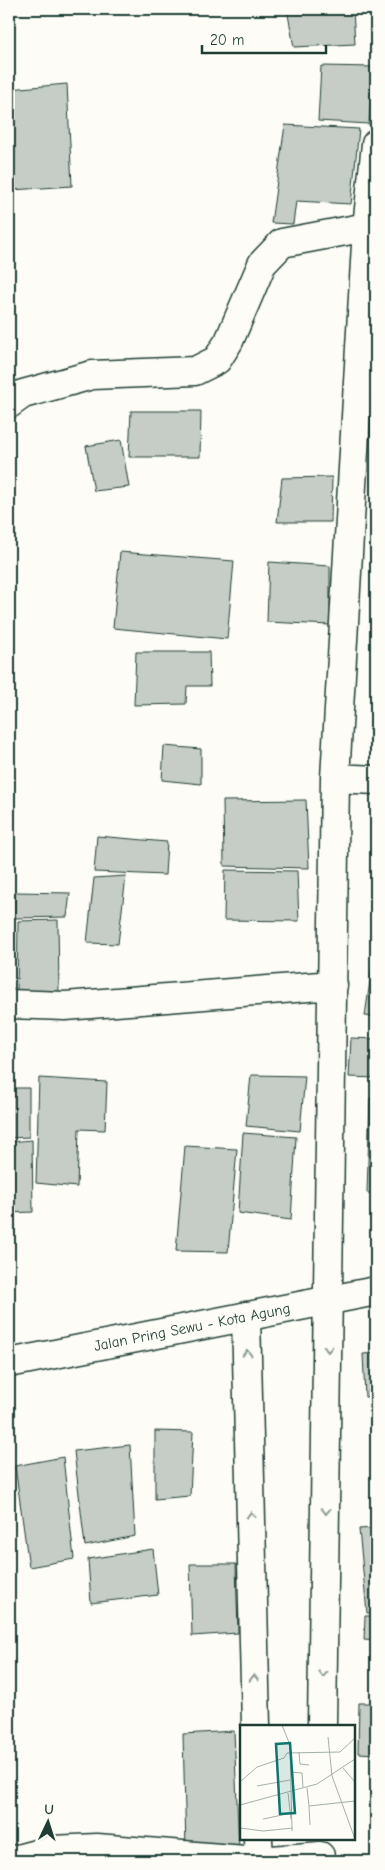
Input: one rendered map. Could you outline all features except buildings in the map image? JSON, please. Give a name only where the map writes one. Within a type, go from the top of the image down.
[{"type":"main road","points":[[322,1725],[335,778],[376,144]]},
{"type":"main road","points":[[9,404],[23,394],[92,375],[195,371],[217,360],[229,342],[262,264],[282,243],[372,227]]},
{"type":"main road","points":[[335,778],[376,780]]},
{"type":"main road","points":[[9,1004],[64,1006],[333,985]]},
{"type":"main road","name":"Jalan Pring Sewu - Kota Agung","points":[[9,1363],[376,1291]]},
{"type":"main road","points":[[246,1316],[256,1725]]},
{"type":"main road","points":[[258,1840],[259,1861]]},
{"type":"main road","points":[[10,1861],[51,1850],[97,1848],[259,1861],[320,1852]]}]
